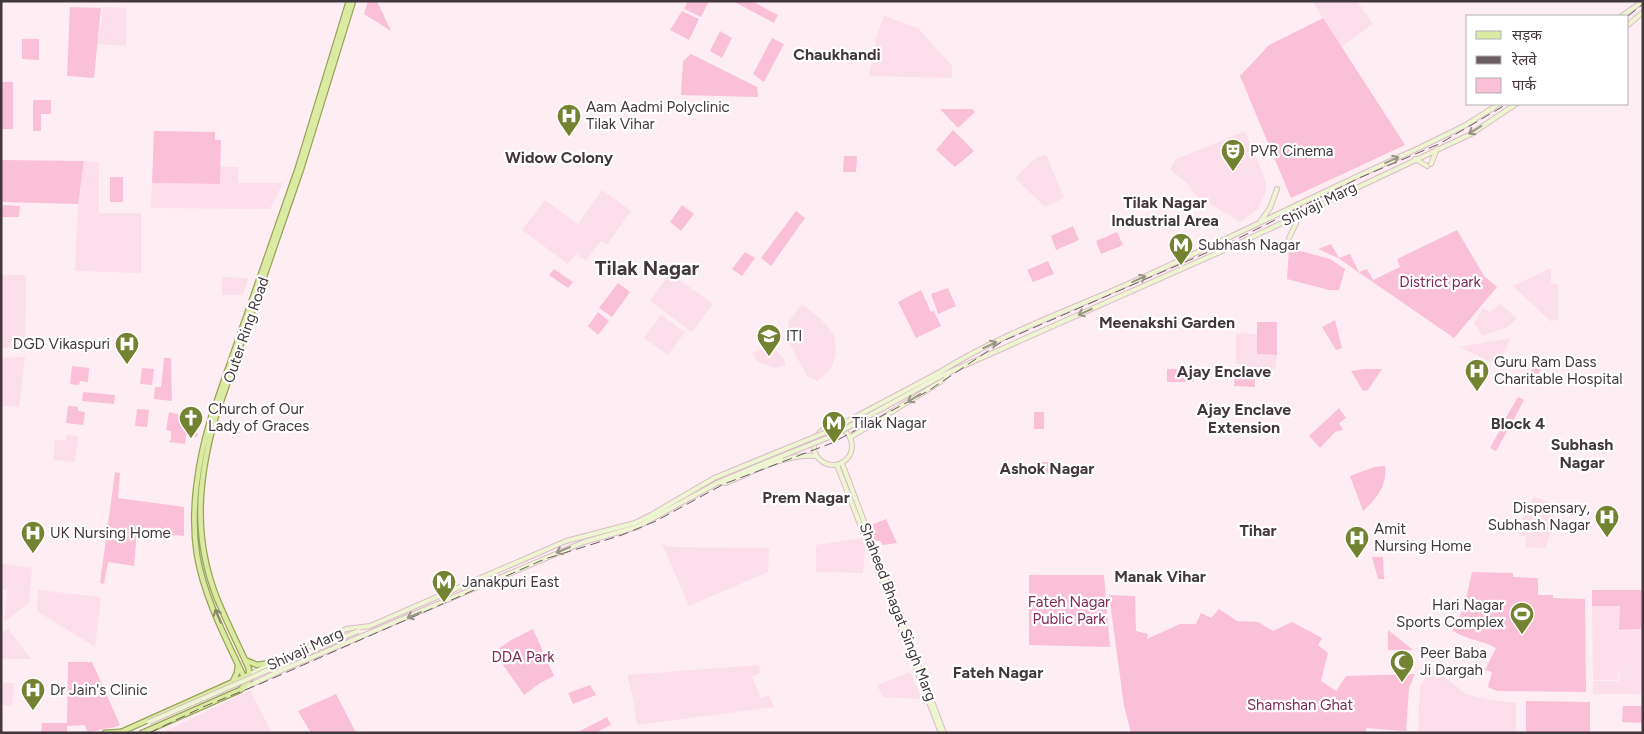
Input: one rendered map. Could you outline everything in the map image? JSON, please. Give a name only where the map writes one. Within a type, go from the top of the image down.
[{"type":"main road","name":"Outer Ring Road","points":[[244,677],[211,602],[200,568],[195,535],[195,512],[199,478],[213,419],[298,168],[349,1]]},
{"type":"main road","name":"Outer Ring Road","points":[[250,674],[215,594],[200,533],[201,496],[207,452],[213,419],[301,169],[353,1]]},
{"type":"main road","points":[[1623,15],[1643,1]]},
{"type":"main road","points":[[1629,24],[1643,12]]},
{"type":"main road","name":"Shivaji Marg","points":[[105,733],[119,733],[278,662],[346,629],[370,626],[566,542],[635,523],[705,482],[829,431],[942,374],[947,368],[1024,329],[1259,224],[1464,126],[1497,105]]},
{"type":"main road","name":"Shivaji Marg","points":[[953,369],[1231,247],[1471,134],[1514,105]]},
{"type":"main road","points":[[1415,159],[1429,165],[1437,149]]},
{"type":"main road","points":[[1259,224],[1270,208],[1277,189]]},
{"type":"main road","points":[[1289,238],[1300,213]]},
{"type":"main road","points":[[719,482],[832,436],[953,369]]},
{"type":"main road","points":[[851,437],[940,382],[953,369]]},
{"type":"main road","points":[[719,482],[726,483],[799,455],[816,456],[827,464],[837,465],[842,463],[851,454],[851,437],[840,427],[823,429],[814,441],[816,456]]},
{"type":"main road","name":"Shaheed Bhagat Singh Marg","points":[[842,463],[943,733]]},
{"type":"main road","name":"Shaheed Bhagat Singh Marg","points":[[837,465],[943,733]]},
{"type":"main road","name":"Shivaji Marg","points":[[142,733],[282,670],[584,542],[637,527],[719,482]]},
{"type":"main road","points":[[454,590],[457,596]]},
{"type":"main road","points":[[139,723],[149,722],[370,626]]},
{"type":"main road","points":[[245,660],[257,665],[278,662],[284,664],[282,670]]},
{"type":"main road","points":[[232,682],[237,672],[237,661]]},
{"type":"main road","points":[[240,690],[249,681],[250,674]]},
{"type":"main road","points":[[222,686],[226,686],[229,690],[226,696]]},
{"type":"shaded area","points":[[1312,1],[1357,1],[1373,24],[1341,47]]},
{"type":"shaded area","points":[[103,7],[126,8],[126,46],[98,44]]},
{"type":"shaded area","points":[[884,16],[918,28],[952,66],[952,78],[869,76],[877,35]]},
{"type":"shaded area","points":[[1245,131],[1266,182],[1266,192],[1258,209],[1240,222],[1194,194],[1189,185],[1170,169],[1176,159]]},
{"type":"shaded area","points":[[1046,155],[1064,198],[1045,207],[1015,178],[1037,157]]},
{"type":"shaded area","points":[[84,161],[99,162],[99,213],[141,213],[141,273],[75,271],[78,204]]},
{"type":"shaded area","points":[[220,167],[238,167],[238,183],[283,183],[270,209],[151,208],[152,183],[220,184]]},
{"type":"shaded area","points":[[602,190],[631,211],[607,245],[601,241],[586,261],[576,254],[568,264],[522,230],[545,200],[578,224]]},
{"type":"shaded area","points":[[1551,268],[1551,283],[1558,284],[1558,320],[1550,321],[1513,286]]},
{"type":"shaded area","points":[[670,273],[713,304],[692,332],[650,301]]},
{"type":"shaded area","points":[[1,275],[26,275],[25,348],[1,348]]},
{"type":"shaded area","points":[[222,277],[248,278],[243,295],[222,295]]},
{"type":"shaded area","points":[[802,304],[821,319],[834,335],[836,352],[833,364],[828,372],[817,381],[807,376],[787,339],[789,321]]},
{"type":"shaded area","points":[[1500,304],[1517,318],[1508,327],[1482,336],[1474,323],[1483,308],[1490,312]]},
{"type":"shaded area","points":[[661,315],[685,332],[668,355],[644,338]]},
{"type":"shaded area","points":[[1236,333],[1257,334],[1257,354],[1277,355],[1275,369],[1243,368],[1242,364],[1236,364]]},
{"type":"shaded area","points":[[1511,338],[1497,365],[1459,347]]},
{"type":"shaded area","name":"ITI","points":[[766,348],[777,351],[784,359],[786,365],[773,368],[758,362],[752,353]]},
{"type":"shaded area","points":[[25,357],[19,407],[1,406],[1,358]]},
{"type":"shaded area","points":[[66,435],[78,436],[75,462],[53,460],[55,440],[66,440]]},
{"type":"shaded area","points":[[1534,496],[1557,506],[1546,548],[1525,547],[1526,537],[1519,534],[1524,514]]},
{"type":"shaded area","points":[[861,538],[865,548],[863,573],[816,572],[816,545]]},
{"type":"shaded area","points":[[662,544],[671,547],[769,548],[768,572],[689,606]]},
{"type":"shaded area","points":[[1,564],[32,568],[29,603],[4,622],[7,590],[1,590]]},
{"type":"shaded area","points":[[38,590],[101,597],[95,647],[37,611]]},
{"type":"shaded area","points":[[1592,606],[1620,606],[1619,631],[1643,630],[1643,694],[1593,694],[1593,681],[1619,681],[1619,659],[1618,680],[1593,680]]},
{"type":"shaded area","points":[[8,629],[31,659],[1,659],[1,633]]},
{"type":"shaded area","points":[[758,665],[761,672],[752,677],[761,698],[769,695],[774,707],[637,725],[627,675]]},
{"type":"shaded area","points":[[1433,668],[1466,694],[1485,699],[1516,703],[1516,733],[1418,733],[1420,686]]},
{"type":"shaded area","points":[[910,672],[922,699],[883,697],[877,685]]},
{"type":"shaded area","points":[[3,683],[14,683],[12,706],[3,705]]},
{"type":"shaded area","points":[[250,690],[272,733],[162,733]]},
{"type":"green space","points":[[368,1],[377,1],[391,31],[364,14]]},
{"type":"green space","points":[[688,1],[709,1],[701,17],[684,9]]},
{"type":"green space","points":[[733,1],[752,1],[778,15],[774,23]]},
{"type":"green space","points":[[70,7],[101,8],[94,78],[67,76]]},
{"type":"green space","points":[[682,11],[699,19],[689,40],[670,30]]},
{"type":"green space","points":[[1323,18],[1405,145],[1291,198],[1240,76],[1269,45]]},
{"type":"green space","points":[[720,31],[732,38],[722,58],[710,51]]},
{"type":"green space","points":[[772,38],[784,44],[764,82],[753,74]]},
{"type":"green space","points":[[22,39],[39,39],[39,60],[22,59]]},
{"type":"green space","points":[[691,54],[757,87],[758,97],[681,95],[683,61]]},
{"type":"green space","points":[[2,82],[13,82],[13,129],[2,129]]},
{"type":"green space","points":[[33,100],[51,100],[51,114],[41,114],[41,131],[33,131]]},
{"type":"green space","points":[[940,109],[972,109],[975,112],[958,128]]},
{"type":"green space","points":[[953,130],[974,151],[955,167],[936,150]]},
{"type":"green space","points":[[154,131],[215,132],[215,140],[221,140],[220,184],[152,183]]},
{"type":"green space","points":[[844,156],[857,156],[856,172],[843,172]]},
{"type":"green space","points":[[2,160],[84,161],[78,204],[1,202]]},
{"type":"green space","points":[[110,177],[123,177],[123,202],[110,202]]},
{"type":"green space","points":[[1,205],[20,206],[19,217],[1,217]]},
{"type":"green space","points":[[682,205],[694,214],[681,231],[670,222]]},
{"type":"green space","points":[[796,211],[805,218],[771,266],[761,258]]},
{"type":"green space","points":[[1073,226],[1079,240],[1056,250],[1051,236]]},
{"type":"green space","name":"District park","points":[[1457,230],[1484,276],[1497,287],[1454,338],[1338,258],[1318,249],[1331,244],[1339,258],[1350,254],[1359,272],[1367,269],[1373,280],[1400,267],[1397,259]]},
{"type":"green space","points":[[1117,232],[1123,245],[1101,254],[1096,241]]},
{"type":"green space","points":[[1289,248],[1330,259],[1345,269],[1339,290],[1329,290],[1287,279]]},
{"type":"green space","points":[[745,252],[755,258],[742,276],[732,269]]},
{"type":"green space","points":[[1048,261],[1054,274],[1033,282],[1027,270]]},
{"type":"green space","points":[[554,269],[573,282],[568,288],[549,275]]},
{"type":"green space","points":[[618,283],[630,292],[612,317],[599,308]]},
{"type":"green space","points":[[948,288],[956,306],[938,314],[931,294]]},
{"type":"green space","points":[[921,290],[931,312],[934,311],[941,326],[916,338],[898,302]]},
{"type":"green space","points":[[598,312],[609,321],[598,335],[588,326]]},
{"type":"green space","points":[[1335,320],[1342,348],[1336,350],[1322,327]]},
{"type":"green space","points":[[1257,322],[1277,322],[1277,355],[1257,354]]},
{"type":"green space","points":[[164,358],[171,358],[172,401],[154,399],[155,387],[161,387]]},
{"type":"green space","points":[[1538,359],[1544,363],[1533,385],[1525,381]]},
{"type":"green space","points":[[72,366],[89,368],[88,382],[80,381],[79,385],[70,384]]},
{"type":"green space","points":[[142,368],[154,369],[152,385],[140,384]]},
{"type":"green space","points":[[1167,369],[1194,369],[1194,382],[1167,382]]},
{"type":"green space","points":[[1382,369],[1368,390],[1363,391],[1351,371]]},
{"type":"green space","points":[[1255,371],[1255,387],[1234,386],[1235,372]]},
{"type":"green space","points":[[83,392],[115,395],[114,404],[82,401]]},
{"type":"green space","points":[[1518,397],[1524,400],[1512,423],[1505,419]]},
{"type":"green space","points":[[68,406],[78,407],[78,411],[85,412],[83,425],[66,423]]},
{"type":"green space","points":[[1339,408],[1346,418],[1339,423],[1343,430],[1335,432],[1320,448],[1309,436]]},
{"type":"green space","points":[[137,409],[149,410],[147,427],[135,426]]},
{"type":"green space","points":[[169,412],[189,417],[188,432],[198,433],[197,437],[186,435],[185,444],[169,442],[171,431],[166,430]]},
{"type":"green space","points":[[1034,412],[1044,412],[1044,429],[1034,429]]},
{"type":"green space","points":[[1505,421],[1511,424],[1496,451],[1490,448]]},
{"type":"green space","points":[[1035,462],[1061,462],[1061,474],[1035,475]]},
{"type":"green space","points":[[1385,466],[1383,485],[1372,502],[1363,511],[1350,476],[1374,467]]},
{"type":"green space","points":[[115,472],[120,473],[118,498],[184,507],[184,536],[137,531],[134,566],[108,562],[104,584],[100,583]]},
{"type":"green space","points":[[886,519],[897,543],[883,545],[880,541],[873,541],[868,526]]},
{"type":"green space","points":[[1372,557],[1383,557],[1384,579],[1378,579]]},
{"type":"green space","name":"Hari Nagar Sports Complex","points":[[1472,572],[1513,573],[1513,577],[1538,578],[1538,595],[1553,595],[1553,598],[1585,599],[1586,692],[1497,691],[1488,687],[1492,672],[1485,670],[1496,648],[1453,631],[1453,624],[1456,624],[1464,605]]},
{"type":"green space","name":"Fateh Nagar Public Park","points":[[1029,575],[1104,575],[1110,647],[1029,645]]},
{"type":"green space","points":[[1592,590],[1643,590],[1643,629],[1619,630],[1620,606],[1592,606]]},
{"type":"green space","name":"Shamshan Ghat","points":[[1109,595],[1135,596],[1136,631],[1148,634],[1147,639],[1180,624],[1196,624],[1201,613],[1211,618],[1219,609],[1237,621],[1258,622],[1273,631],[1292,622],[1322,638],[1318,645],[1328,653],[1321,681],[1336,691],[1346,676],[1415,674],[1409,688],[1406,731],[1366,728],[1366,733],[1131,733],[1124,706]]},
{"type":"green space","name":"DDA Park","points":[[533,629],[554,676],[540,683],[524,695],[494,652],[511,640]]},
{"type":"green space","points":[[1388,630],[1413,650],[1388,650]]},
{"type":"green space","points":[[68,662],[92,662],[120,725],[88,733],[85,725],[67,726],[67,733],[41,733],[42,723],[67,723]]},
{"type":"green space","points":[[590,685],[596,695],[573,704],[568,693]]},
{"type":"green space","points":[[336,694],[356,733],[311,733],[298,711]]},
{"type":"green space","points":[[1526,701],[1590,702],[1590,733],[1526,733]]},
{"type":"green space","points":[[1623,706],[1643,706],[1643,723],[1622,722]]},
{"type":"green space","points":[[607,717],[611,725],[595,733],[576,733]]},
{"type":"railway","points":[[1629,15],[1643,4]]},
{"type":"railway","points":[[149,733],[203,707],[545,559],[622,535],[656,521],[724,484],[832,443],[928,391],[1003,341],[1229,243],[1359,178],[1439,144],[1505,105]]},
{"type":"place","name":"Aam Aadmi Polyclinic Tilak Vihar","points":[[569,137]]},
{"type":"place","name":"PVR Cinema","points":[[1233,172]]},
{"type":"place","name":"Subhash Nagar","points":[[1181,266]]},
{"type":"place","name":"ITI","points":[[769,357]]},
{"type":"place","name":"DGD Vikaspuri","points":[[127,365]]},
{"type":"place","name":"Guru Ram Dass Charitable Hospital","points":[[1477,392]]},
{"type":"place","name":"Church of Our Lady of Graces","points":[[191,439]]},
{"type":"place","name":"Tilak Nagar","points":[[834,444]]},
{"type":"place","name":"Dispensary, Subhash Nagar","points":[[1607,538]]},
{"type":"place","name":"UK Nursing Home","points":[[33,554]]},
{"type":"place","name":"Amit Nursing Home","points":[[1357,559]]},
{"type":"place","name":"Janakpuri East","points":[[444,603]]},
{"type":"place","name":"Hari Nagar Sports Complex","points":[[1522,635]]},
{"type":"place","name":"Peer Baba Ji Dargah","points":[[1402,683]]},
{"type":"place","name":"Dr Jain's Clinic","points":[[33,711]]},
{"type":"district","name":"Chaukhandi","points":[[837,54]]},
{"type":"district","name":"Widow Colony","points":[[559,157]]},
{"type":"district","name":"Tilak Nagar Industrial Area","points":[[1165,211]]},
{"type":"district","name":"Tilak Nagar","points":[[647,268]]},
{"type":"district","name":"Meenakshi Garden","points":[[1167,322]]},
{"type":"district","name":"Ajay Enclave","points":[[1224,371]]},
{"type":"district","name":"Ajay Enclave Extension","points":[[1244,418]]},
{"type":"district","name":"Block 4","points":[[1518,423]]},
{"type":"district","name":"Subhash Nagar","points":[[1582,453]]},
{"type":"district","name":"Ashok Nagar","points":[[1047,468]]},
{"type":"district","name":"Prem Nagar","points":[[806,497]]},
{"type":"district","name":"Tihar","points":[[1258,530]]},
{"type":"district","name":"Manak Vihar","points":[[1160,576]]},
{"type":"district","name":"Fateh Nagar","points":[[998,672]]}]
